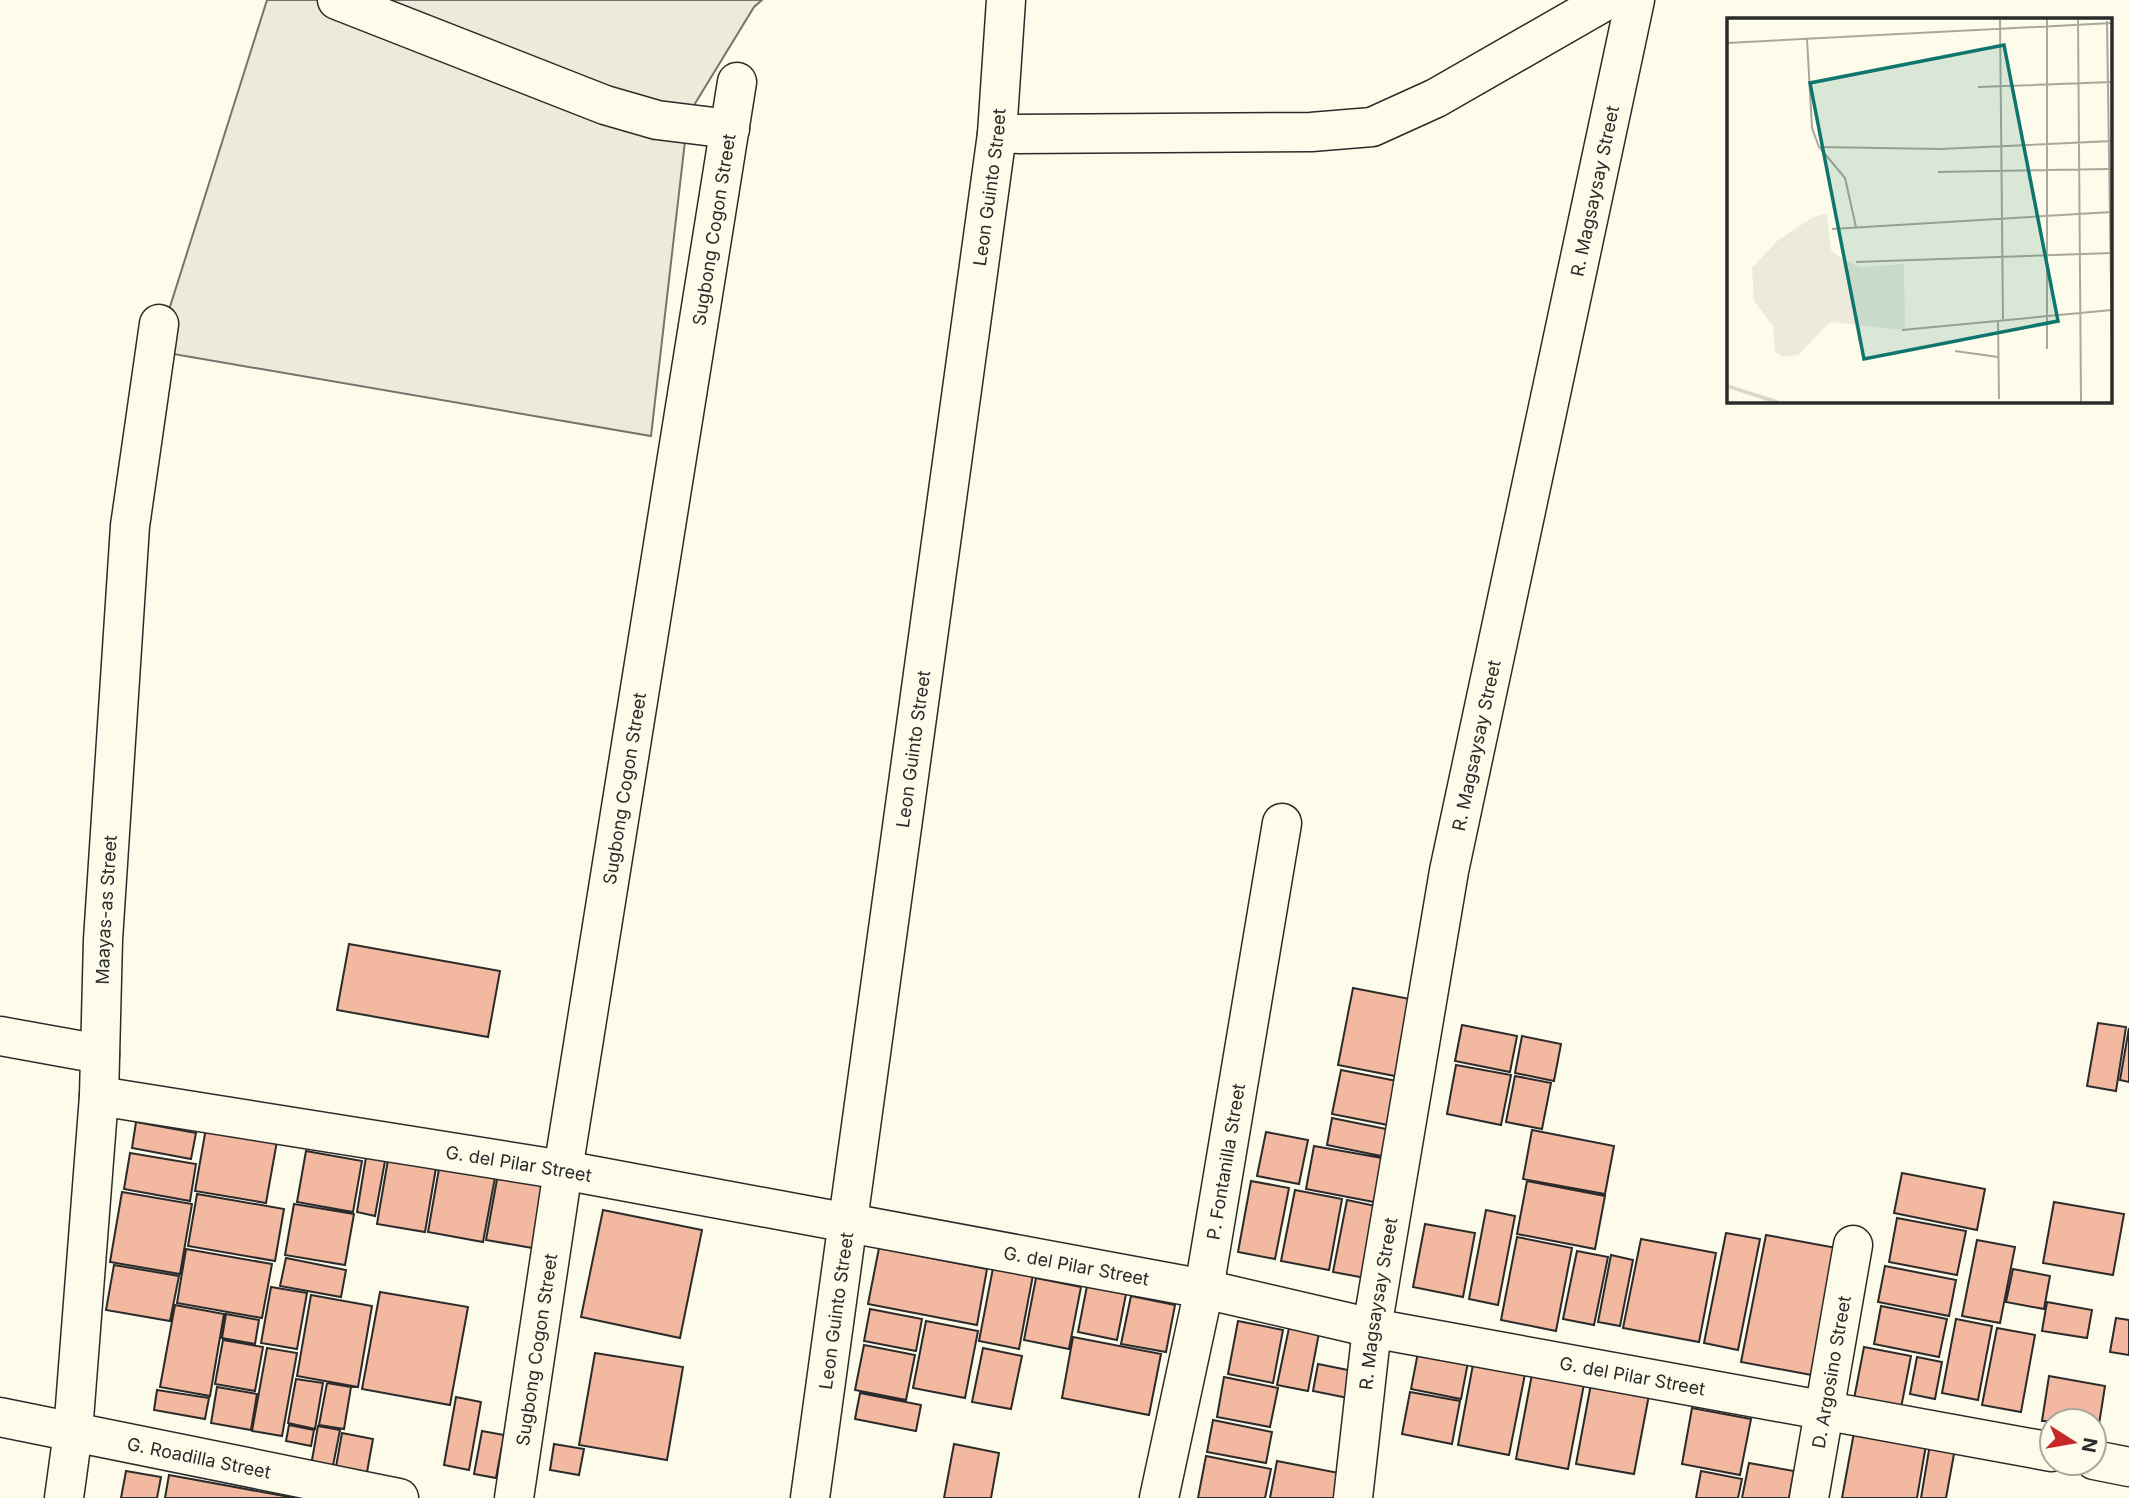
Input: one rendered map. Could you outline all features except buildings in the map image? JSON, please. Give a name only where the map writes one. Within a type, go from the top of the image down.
[{"type":"street","points":[[337,0],[605,105],[657,120],[730,129]]},
{"type":"street","name":"Leon Guinto Street","points":[[810,1498],[997,134],[1006,0]]},
{"type":"street","points":[[997,134],[1311,132],[1372,127],[1436,98],[1607,0]]},
{"type":"street","name":"R. Magsaysay Street","points":[[1353,1498],[1372,1328],[1450,871],[1635,0]]},
{"type":"street","name":"Sugbong Cogon Street","points":[[514,1498],[563,1170],[737,82]]},
{"type":"street","name":"Maayas-as Street","points":[[64,1498],[73,1432],[99,1096],[117,698],[130,526],[159,324]]},
{"type":"street","name":"P. Fontanilla Street","points":[[1159,1498],[1204,1289],[1282,823]]},
{"type":"street","points":[[0,1036],[100,1054]]},
{"type":"street","name":"G. del Pilar Street","points":[[99,1096],[563,1170],[1204,1289],[1372,1328],[2038,1449]]},
{"type":"street","name":"D. Argosino Street","points":[[1809,1498],[1853,1245]]},
{"type":"street","name":"G. Roadilla Street","points":[[0,1417],[399,1498]]},
{"type":"street","points":[[2108,1463],[2129,1467]]},
{"type":"shaded area","points":[[267,0],[762,0],[754,7],[688,115],[651,436],[156,351]]}]
